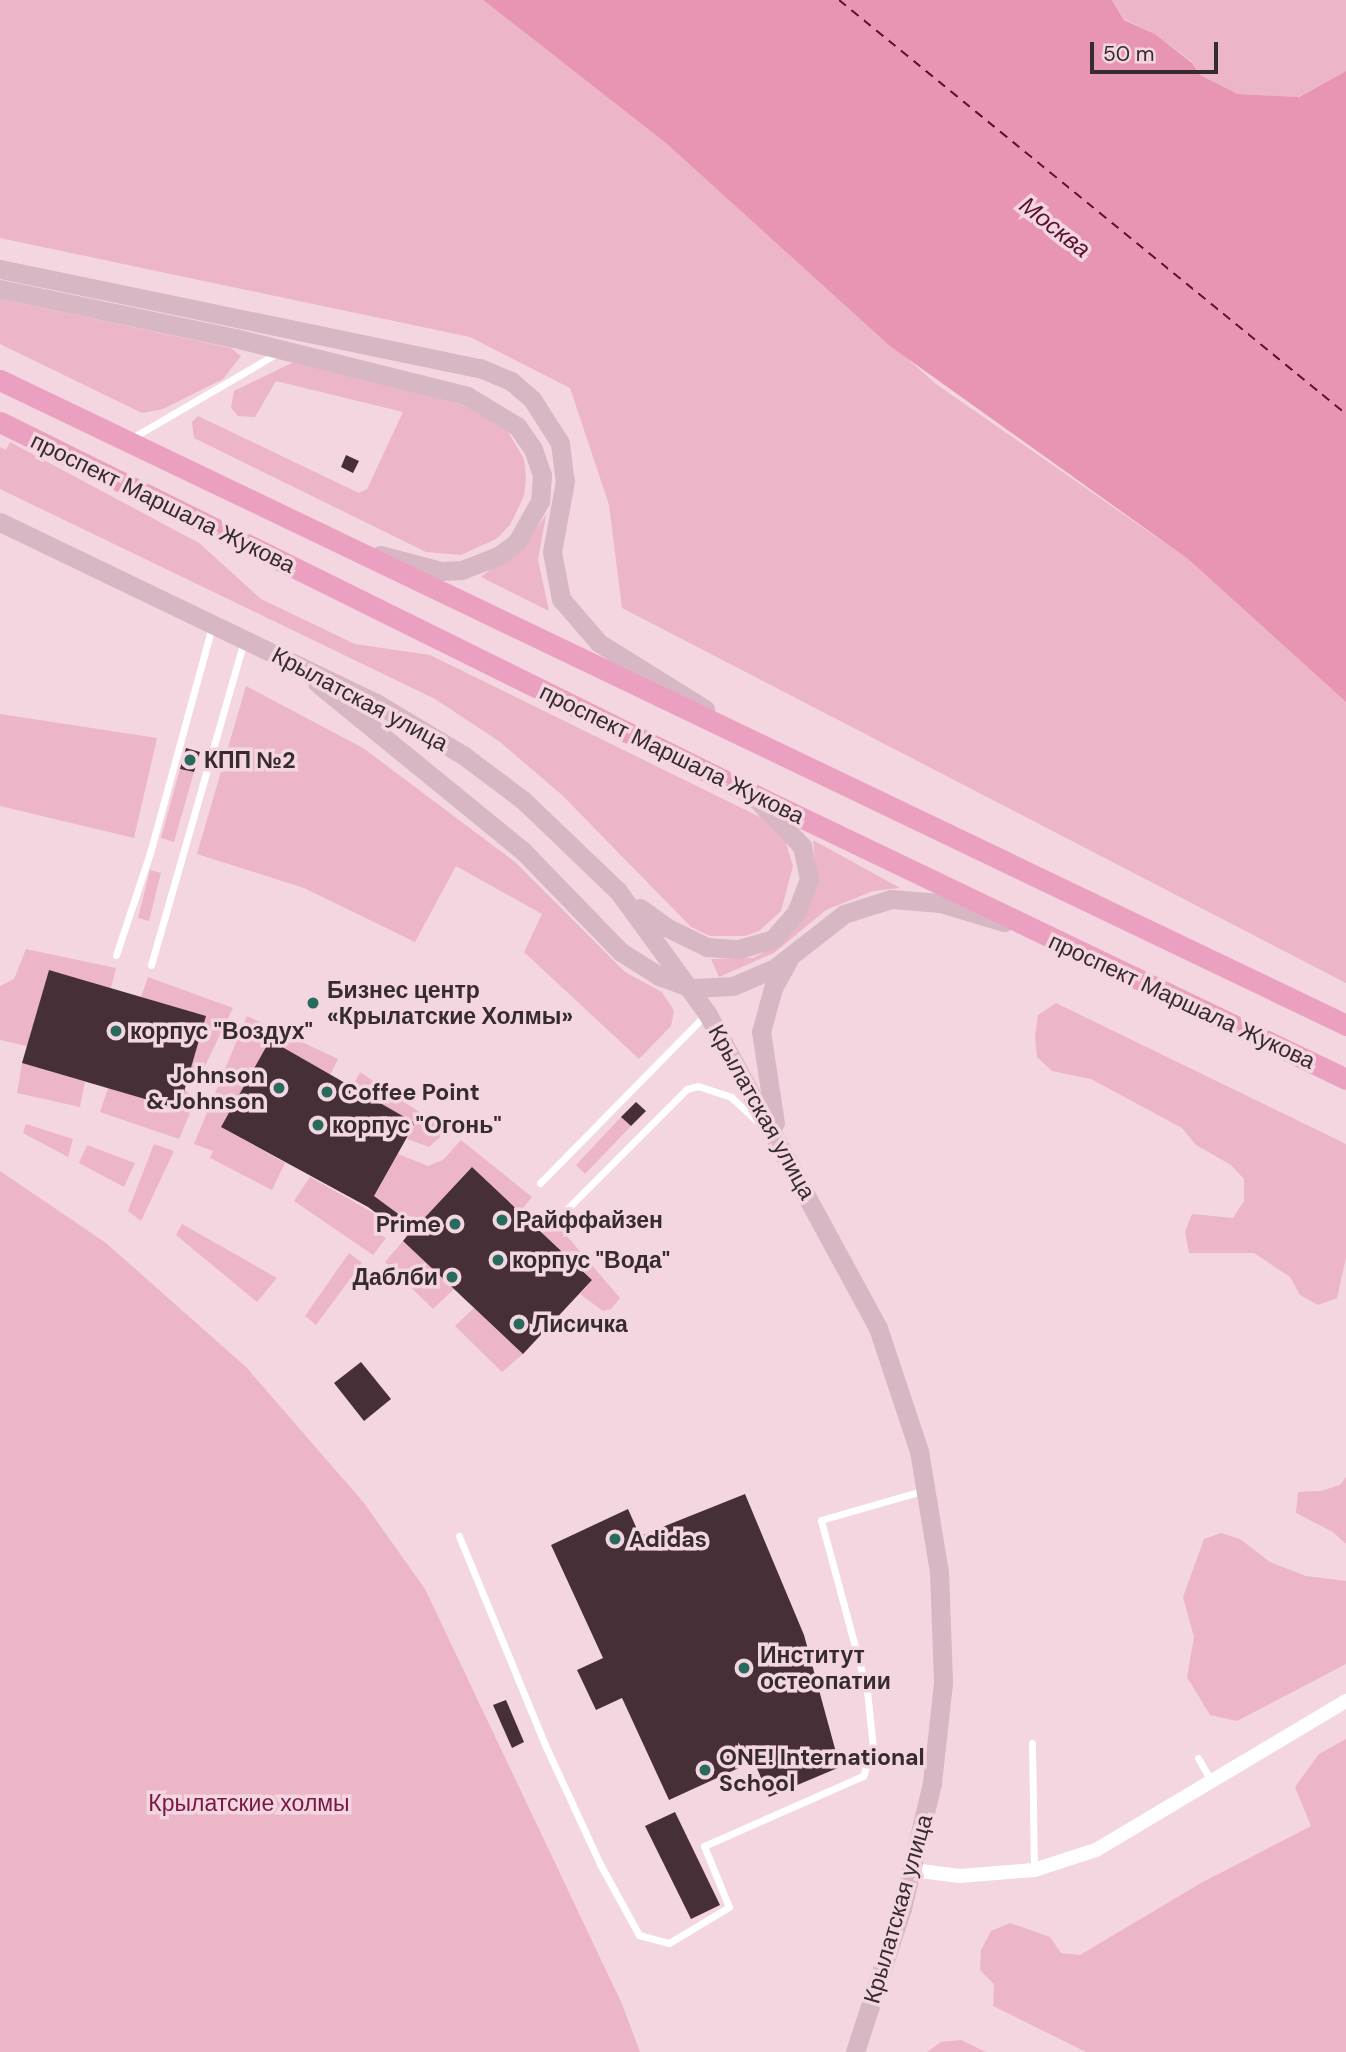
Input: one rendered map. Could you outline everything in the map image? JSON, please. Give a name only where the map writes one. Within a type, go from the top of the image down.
[{"type":"main road","points":[[0,269],[480,368],[510,381],[532,399],[560,443],[565,481],[552,552],[561,599],[572,616],[599,643],[751,738]]},
{"type":"main road","points":[[0,289],[282,350],[467,396],[494,408],[517,426],[533,449],[542,475],[540,501],[517,542],[500,555],[462,570],[441,571],[338,544]]},
{"type":"main road","name":"проспект Маршала Жукова","points":[[0,380],[1346,1025]]},
{"type":"main road","name":"проспект Маршала Жукова","points":[[0,422],[738,788],[1346,1079]]},
{"type":"main road","name":"Крылатская улица","points":[[0,522],[280,656],[411,722],[463,755],[533,809],[618,891],[692,988],[707,1013],[878,1328],[902,1394],[925,1490],[940,1583],[943,1683],[932,1783],[912,1870],[855,2052]]},
{"type":"main road","points":[[280,656],[523,851],[621,952],[659,976],[692,988],[733,986],[775,968],[844,914],[891,899],[940,903],[1032,930]]},
{"type":"main road","points":[[618,891],[666,927],[708,947],[739,949],[773,939],[803,898],[809,879],[807,862],[792,831],[738,788]]},
{"type":"main road","points":[[778,1141],[761,1032],[772,988],[795,952]]},
{"type":"street","points":[[912,1870],[960,1876],[1034,1870],[1096,1850],[1210,1779],[1346,1701]]},
{"type":"lane","points":[[126,442],[282,350]]},
{"type":"lane","points":[[116,955],[149,853],[213,624]]},
{"type":"lane","points":[[151,965],[245,639]]},
{"type":"lane","points":[[540,1183],[707,1013]]},
{"type":"lane","points":[[566,1209],[687,1089],[698,1087],[731,1097],[778,1141]]},
{"type":"lane","points":[[458,1536],[545,1747],[600,1864],[639,1935],[668,1943],[729,1907],[704,1846],[863,1776],[873,1747],[867,1691],[821,1520],[925,1490]]},
{"type":"lane","points":[[1032,1743],[1034,1870]]},
{"type":"lane","points":[[1198,1758],[1210,1779]]},
{"type":"green space","points":[[0,0],[483,0],[667,144],[936,384],[1188,559],[1346,702],[1346,983],[622,608],[609,505],[570,388],[470,337],[0,238]]},
{"type":"green space","points":[[1112,0],[1346,0],[1346,71],[1298,97],[1238,94],[1200,75],[1192,62],[1155,34],[1124,19]]},
{"type":"green space","points":[[0,299],[231,348],[241,356],[223,379],[163,409],[142,413],[0,344]]},
{"type":"green space","points":[[298,360],[465,406],[507,430],[524,459],[526,478],[524,496],[510,525],[496,539],[461,555],[426,552],[194,438],[192,422],[198,416],[359,493],[367,489],[403,412],[276,381],[255,417],[238,416],[231,408],[234,391]]},
{"type":"green space","points":[[10,442],[199,543],[261,599],[355,644],[430,655],[766,820],[785,840],[793,866],[781,911],[759,931],[745,936],[710,936],[691,927],[562,795],[500,742],[435,699],[0,489],[0,447],[6,450]]},
{"type":"green space","points":[[546,515],[538,560],[549,611],[481,577],[530,537]]},
{"type":"green space","points":[[246,686],[363,748],[515,862],[625,972],[662,992],[674,1011],[671,1026],[639,1059],[524,952],[542,914],[456,866],[415,942],[304,888],[197,854]]},
{"type":"green space","points":[[0,714],[157,738],[134,838],[0,806]]},
{"type":"green space","points":[[180,769],[194,772],[174,842],[161,838]]},
{"type":"green space","points":[[813,840],[900,888],[873,891],[826,910],[774,953],[719,977],[711,959],[753,958],[771,949],[805,915],[817,882]]},
{"type":"green space","points":[[150,870],[161,873],[149,921],[138,918]]},
{"type":"green space","points":[[26,949],[116,968],[111,988],[49,970],[27,1046],[0,1040],[0,986],[14,979]]},
{"type":"green space","points":[[148,977],[233,1008],[202,1072],[189,1073],[141,997]]},
{"type":"green space","points":[[1056,1003],[1346,1144],[1346,1258],[1337,1298],[1318,1305],[1300,1295],[1290,1277],[1254,1253],[1189,1253],[1185,1232],[1192,1214],[1233,1218],[1244,1201],[1244,1179],[1231,1165],[1196,1145],[1182,1128],[1091,1079],[1052,1071],[1037,1057],[1035,1037],[1038,1015]]},
{"type":"green space","points":[[247,1016],[338,1059],[330,1075],[270,1041],[221,1127],[285,1163],[272,1190],[210,1158],[213,1151],[194,1144]]},
{"type":"green space","points":[[22,1063],[85,1082],[80,1107],[17,1093]]},
{"type":"green space","points":[[360,1072],[447,1131],[429,1147],[407,1139],[415,1123],[352,1087]]},
{"type":"green space","points":[[108,1088],[178,1109],[184,1089],[196,1099],[179,1139],[100,1112]]},
{"type":"green space","points":[[621,1117],[631,1126],[585,1174],[576,1165]]},
{"type":"green space","points":[[26,1124],[73,1139],[68,1157],[23,1133]]},
{"type":"green space","points":[[461,1140],[532,1197],[520,1212],[472,1167],[416,1227],[374,1196],[398,1154],[428,1166],[443,1160]]},
{"type":"green space","points":[[154,1144],[174,1151],[141,1221],[128,1211]]},
{"type":"green space","points":[[87,1145],[135,1163],[124,1187],[79,1163]]},
{"type":"green space","name":"Крылатские холмы","points":[[0,1171],[106,1243],[246,1367],[364,1503],[425,1589],[622,2004],[640,2052],[0,2052]]},
{"type":"green space","points":[[310,1177],[379,1216],[377,1220],[386,1228],[381,1235],[386,1238],[373,1255],[294,1201]]},
{"type":"green space","points":[[554,1221],[620,1298],[611,1309],[603,1311],[580,1294],[592,1280],[542,1233]]},
{"type":"green space","points":[[182,1224],[277,1278],[257,1302],[176,1235]]},
{"type":"green space","points":[[403,1241],[454,1289],[433,1309],[385,1262]]},
{"type":"green space","points":[[349,1253],[362,1263],[316,1325],[305,1316]]},
{"type":"green space","points":[[474,1308],[523,1354],[502,1372],[455,1326]]},
{"type":"green space","points":[[1346,1477],[1346,1544],[1333,1532],[1296,1513],[1298,1492],[1321,1491],[1340,1485]]},
{"type":"green space","points":[[1221,1533],[1240,1539],[1270,1562],[1306,1576],[1346,1581],[1346,1664],[1237,1721],[1210,1715],[1187,1677],[1194,1637],[1183,1597],[1204,1539]]},
{"type":"green space","points":[[1346,1739],[1346,2052],[1086,2052],[993,2006],[994,1984],[980,1970],[981,1950],[991,1931],[1010,1923],[1050,1937],[1061,1953],[1080,1955],[1201,1883],[1311,1826],[1295,1787],[1319,1754]]},
{"type":"green space","points":[[961,2040],[986,2052],[927,2052],[941,2042]]},
{"type":"water","name":"Москва","points":[[483,0],[1112,0],[1124,20],[1155,34],[1192,63],[1200,75],[1238,94],[1299,97],[1346,71],[1346,702],[1188,559],[890,346],[667,144]]},
{"type":"building","points":[[346,455],[359,461],[353,473],[341,467]]},
{"type":"building","name":"КПП №2","points":[[186,748],[200,752],[194,772],[180,769]]},
{"type":"building","name":"корпус \"Воздух\"","points":[[49,970],[206,1016],[179,1109],[22,1063]]},
{"type":"building","points":[[270,1040],[415,1123],[374,1196],[416,1227],[472,1167],[592,1280],[523,1354],[403,1241],[407,1236],[368,1207],[221,1127]]},
{"type":"building","points":[[636,1102],[646,1111],[631,1126],[621,1117]]},
{"type":"building","points":[[361,1362],[391,1399],[364,1421],[334,1383]]},
{"type":"building","points":[[745,1494],[804,1635],[840,1767],[769,1797],[754,1761],[669,1800],[622,1698],[596,1710],[577,1670],[603,1658],[551,1545],[628,1509],[640,1536]]},
{"type":"building","points":[[506,1700],[524,1742],[512,1748],[493,1705]]},
{"type":"building","points":[[675,1812],[720,1905],[691,1919],[645,1826]]},
{"type":"ferry route","points":[[839,0],[1346,414]]},
{"type":"place","name":"КПП №2","points":[[190,760]]},
{"type":"place","name":"Бизнес центр «Крылатские Холмы»","points":[[313,1003]]},
{"type":"place","name":"корпус \"Воздух\"","points":[[116,1031]]},
{"type":"place","name":"Johnson & Johnson","points":[[279,1088]]},
{"type":"place","name":"Coffee Point","points":[[327,1092]]},
{"type":"place","name":"корпус \"Огонь\"","points":[[318,1125]]},
{"type":"place","name":"Райффайзен","points":[[502,1220]]},
{"type":"place","name":"Prime","points":[[455,1224]]},
{"type":"place","name":"корпус \"Вода\"","points":[[498,1260]]},
{"type":"place","name":"Даблби","points":[[452,1277]]},
{"type":"place","name":"Лисичка","points":[[519,1324]]},
{"type":"place","name":"Adidas","points":[[615,1539]]},
{"type":"place","name":"Институт остеопатии","points":[[744,1668]]},
{"type":"place","name":"ONE! International School","points":[[705,1770]]}]
